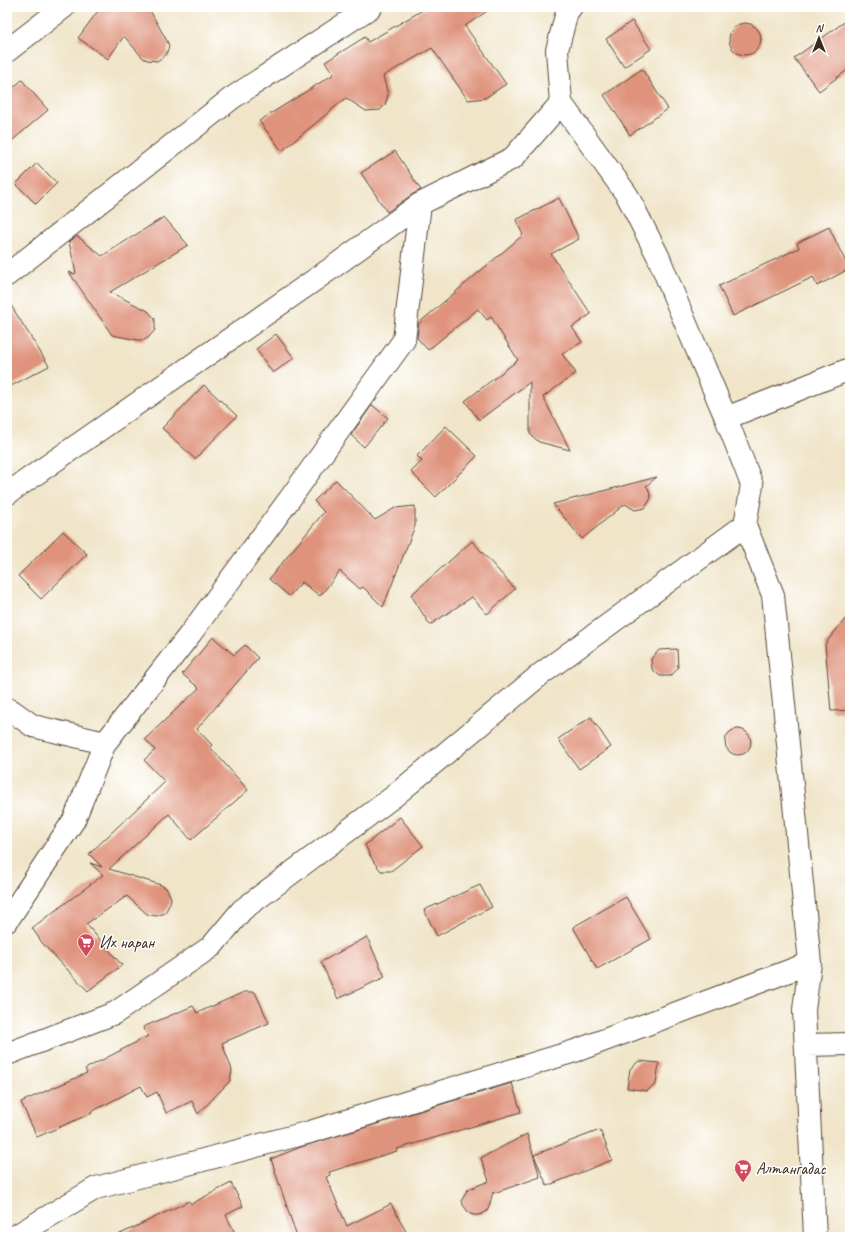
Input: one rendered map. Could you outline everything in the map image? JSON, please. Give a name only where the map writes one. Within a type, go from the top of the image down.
[{"type":"street","points":[[7,51],[64,7]]},
{"type":"street","points":[[7,275],[232,98],[371,7]]},
{"type":"street","points":[[571,7],[567,12],[557,50],[561,102],[628,196],[658,256],[726,418],[752,485],[745,525],[772,595],[810,963],[804,1010],[813,1237]]},
{"type":"street","points":[[7,494],[329,270],[420,204],[512,158],[561,102]]},
{"type":"street","points":[[7,921],[74,820],[105,743],[191,633],[404,340],[420,204]]},
{"type":"street","points":[[726,418],[850,369]]},
{"type":"street","points":[[7,1054],[115,1013],[212,946],[242,910],[393,797],[541,674],[745,525]]},
{"type":"street","points":[[7,709],[33,726],[105,743]]},
{"type":"street","points":[[14,1237],[96,1188],[310,1132],[578,1050],[810,963]]},
{"type":"street","points":[[806,1045],[850,1044]]},
{"type":"building","points":[[99,7],[148,7],[169,46],[166,55],[157,61],[147,60],[143,58],[124,36],[108,59],[78,38],[100,8]]},
{"type":"building","points":[[428,7],[493,7],[465,26],[506,84],[485,98],[468,100],[432,48],[383,76],[388,95],[385,105],[380,110],[366,111],[346,98],[282,151],[259,121],[334,74],[325,62],[365,37],[368,42]]},
{"type":"building","points":[[850,18],[850,68],[819,91],[794,58]]},
{"type":"building","points":[[632,21],[651,49],[624,67],[606,39]]},
{"type":"building","points":[[742,23],[748,23],[758,30],[761,39],[760,45],[754,52],[748,55],[742,55],[732,48],[729,42],[729,36],[736,26]]},
{"type":"building","points":[[642,69],[668,109],[630,135],[604,95]]},
{"type":"building","points":[[22,80],[48,110],[7,145],[7,93]]},
{"type":"building","points":[[395,151],[421,190],[387,212],[361,173]]},
{"type":"building","points":[[37,163],[57,183],[36,204],[16,184]]},
{"type":"building","points":[[559,198],[579,239],[551,254],[591,314],[572,327],[582,342],[562,354],[576,373],[543,397],[570,450],[539,442],[530,434],[530,382],[479,420],[465,401],[518,360],[491,317],[487,320],[478,309],[428,350],[417,338],[419,323],[523,235],[516,220]]},
{"type":"building","points":[[164,217],[188,245],[110,292],[148,311],[155,319],[155,330],[148,338],[143,340],[112,335],[69,272],[74,274],[76,273],[69,242],[77,236],[102,256]]},
{"type":"building","points":[[829,227],[849,269],[817,286],[813,277],[733,316],[719,286],[799,248],[797,243]]},
{"type":"building","points":[[7,299],[49,366],[7,388]]},
{"type":"building","points":[[276,334],[294,358],[273,373],[256,349]]},
{"type":"building","points":[[204,385],[237,416],[195,459],[162,428]]},
{"type":"building","points":[[372,405],[388,418],[364,447],[351,435]]},
{"type":"building","points":[[446,426],[477,456],[436,497],[411,472],[422,461],[417,456]]},
{"type":"building","points":[[657,477],[646,486],[651,498],[645,508],[635,510],[625,504],[582,539],[553,504]]},
{"type":"building","points":[[336,480],[375,520],[395,508],[415,506],[415,526],[383,607],[363,587],[360,589],[340,571],[320,596],[302,582],[289,596],[269,579],[324,512],[314,501]]},
{"type":"building","points":[[63,531],[87,554],[41,599],[18,576]]},
{"type":"building","points":[[472,541],[515,589],[487,614],[472,597],[430,625],[411,595]]},
{"type":"building","points":[[850,613],[850,710],[831,711],[825,644]]},
{"type":"building","points":[[213,637],[234,655],[245,645],[258,658],[197,729],[212,745],[210,747],[248,790],[191,840],[169,814],[109,869],[161,885],[166,888],[171,898],[165,913],[156,916],[147,914],[127,896],[86,924],[122,965],[88,991],[43,944],[32,928],[103,875],[90,863],[102,867],[89,854],[165,782],[144,760],[155,750],[145,739],[199,688],[182,674]]},
{"type":"building","points":[[677,649],[678,668],[671,676],[660,676],[652,669],[651,659],[659,650]]},
{"type":"building","points":[[591,717],[611,747],[579,769],[558,739]]},
{"type":"building","points":[[738,729],[747,733],[751,742],[747,751],[738,755],[729,751],[725,742],[729,733]]},
{"type":"building","points":[[400,817],[423,846],[391,871],[381,871],[373,861],[365,845]]},
{"type":"building","points":[[480,885],[492,907],[437,936],[424,910]]},
{"type":"building","points":[[626,897],[651,939],[597,969],[573,927]]},
{"type":"building","points":[[367,937],[385,977],[338,999],[321,962]]},
{"type":"building","points":[[244,992],[255,992],[269,1023],[222,1043],[232,1070],[230,1081],[198,1114],[192,1101],[166,1113],[157,1092],[147,1097],[141,1086],[91,1112],[92,1113],[37,1137],[21,1102],[87,1073],[85,1069],[148,1036],[143,1027],[193,1006],[197,1013]]},
{"type":"building","points":[[639,1061],[659,1063],[656,1084],[647,1091],[627,1088],[630,1069]]},
{"type":"building","points":[[512,1083],[521,1112],[397,1149],[397,1151],[329,1172],[330,1175],[326,1177],[347,1226],[391,1204],[409,1237],[297,1237],[271,1159],[301,1147]]},
{"type":"building","points":[[600,1130],[612,1160],[547,1186],[534,1155]]},
{"type":"building","points":[[527,1134],[540,1177],[494,1193],[493,1192],[487,1211],[478,1215],[469,1213],[463,1205],[462,1200],[466,1192],[469,1189],[489,1181],[481,1158]]},
{"type":"building","points":[[231,1183],[243,1206],[226,1215],[237,1237],[114,1237],[189,1201],[191,1204]]},
{"type":"place","name":"Их наран","points":[[86,957]]},
{"type":"place","name":"Алтангадас","points":[[743,1183]]}]
